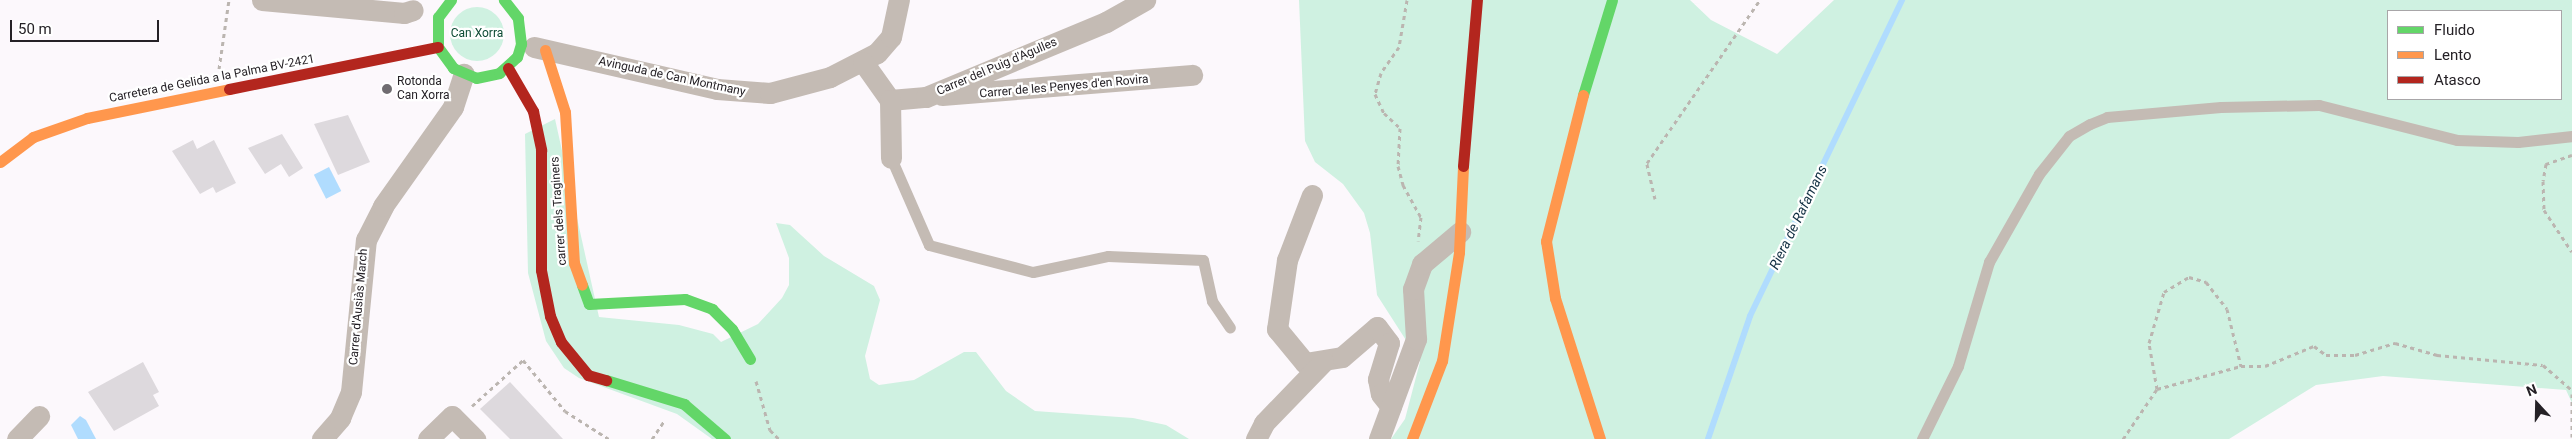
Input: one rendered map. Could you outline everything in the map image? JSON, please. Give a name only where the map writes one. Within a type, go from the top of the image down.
[{"type":"street","points":[[262,0],[402,5],[438,17]]},
{"type":"street","points":[[451,0],[438,17],[438,48],[453,68],[464,74],[487,77],[508,68],[521,44],[518,18],[504,0]]},
{"type":"street","name":"Avinguda de Can Montmany","points":[[521,44],[754,94],[786,90],[863,62],[891,37],[899,0]]},
{"type":"street","name":"Carrer del Puig d'Agulles","points":[[890,100],[935,93],[1106,22],[1145,0]]},
{"type":"street","points":[[1412,439],[1442,361],[1460,232],[1468,66],[1477,0]]},
{"type":"street","points":[[1600,439],[1555,298],[1546,241],[1571,135],[1612,0]]},
{"type":"street","name":"Carretera de Gelida a la Palma BV-2421","points":[[0,162],[8,150],[87,118],[438,48]]},
{"type":"street","name":"carrer dels Traginers","points":[[544,50],[565,112],[574,263],[589,304],[685,299],[712,309],[732,329],[750,359]]},
{"type":"street","points":[[863,62],[890,100],[891,158]]},
{"type":"street","points":[[508,68],[533,111],[541,150],[541,270],[550,316],[561,342],[588,375],[684,404],[725,439]]},
{"type":"street","name":"Carrer d'Ausiàs March","points":[[322,439],[340,418],[351,392],[366,240],[383,206],[453,106],[464,74]]},
{"type":"street","name":"Carrer de les Penyes d'en Rovira","points":[[935,93],[947,97],[1192,75]]},
{"type":"street","points":[[1312,195],[1287,260],[1278,329],[1305,363],[1323,362],[1342,357],[1377,327],[1389,343],[1378,379],[1381,394],[1392,407]]},
{"type":"street","points":[[1379,439],[1416,339],[1413,289],[1422,264],[1460,232]]},
{"type":"street","points":[[1256,439],[1264,423],[1323,362]]},
{"type":"street","points":[[17,439],[39,416]]},
{"type":"street","points":[[428,439],[454,418],[474,439]]},
{"type":"lane","points":[[1922,439],[1958,366],[1989,262],[2038,174],[2069,136],[2090,124],[2107,117],[2221,107],[2319,104],[2457,140],[2518,142],[2572,136]]},
{"type":"lane","points":[[891,158],[929,244],[1033,272],[1108,256],[1203,260],[1212,301],[1230,328]]},
{"type":"path","points":[[216,92],[229,0]]},
{"type":"path","points":[[1407,0],[1399,47],[1381,73],[1376,94],[1384,113],[1400,128],[1403,185],[1421,217],[1417,236],[1422,264]]},
{"type":"path","points":[[1655,199],[1646,163],[1760,0]]},
{"type":"path","points":[[2572,155],[2546,164],[2543,181],[2544,210],[2572,252]]},
{"type":"path","points":[[2157,389],[2149,343],[2164,292],[2189,277],[2206,282],[2227,309],[2241,366]]},
{"type":"path","points":[[2123,439],[2157,389],[2241,366],[2265,366],[2314,346],[2326,355],[2355,355],[2395,343],[2437,355],[2543,365],[2572,390]]},
{"type":"path","points":[[750,359],[770,430],[779,439]]},
{"type":"path","points":[[454,418],[523,360],[565,412],[609,439]]},
{"type":"path","points":[[2572,394],[2572,437]]},
{"type":"path","points":[[652,439],[665,413]]},
{"type":"green space","points":[[1299,0],[1690,0],[1711,20],[1777,54],[1834,0],[2572,0],[2572,403],[2566,390],[2383,376],[2316,385],[2229,439],[1391,439],[1405,419],[1420,362],[1377,295],[1370,233],[1364,213],[1343,184],[1315,162],[1305,141]]},
{"type":"green space","name":"Can Xorra","points":[[477,7],[487,9],[496,15],[502,24],[504,34],[502,44],[496,53],[487,59],[477,61],[467,59],[458,53],[452,44],[450,34],[452,24],[458,15],[467,9]]},
{"type":"green space","points":[[555,119],[599,317],[679,325],[713,334],[721,342],[758,324],[782,298],[789,285],[789,258],[776,223],[790,225],[824,256],[874,286],[880,300],[865,356],[870,379],[879,385],[914,380],[964,352],[976,352],[1006,391],[1035,411],[1133,418],[1166,425],[1189,439],[712,439],[677,414],[579,378],[564,368],[546,341],[528,273],[525,134]]},
{"type":"water","points":[[329,167],[341,191],[326,199],[314,175]]},
{"type":"water","points":[[80,416],[86,420],[96,439],[78,439],[71,425]]},
{"type":"building","points":[[348,115],[370,162],[338,175],[314,124]]},
{"type":"building","points":[[282,134],[303,168],[289,177],[281,164],[265,174],[248,148]]},
{"type":"building","points":[[193,140],[197,149],[214,140],[236,183],[216,193],[213,187],[200,194],[172,151]]},
{"type":"building","points":[[143,362],[159,392],[153,395],[159,406],[114,431],[88,392]]},
{"type":"building","points":[[510,382],[563,439],[510,439],[480,409]]},
{"type":"waterway","name":"Riera de Rafamans","points":[[1708,439],[1750,316],[1902,0]]},
{"type":"traffic: fast","points":[[451,0],[438,17],[438,47],[453,68],[476,78],[499,73],[517,57],[521,44],[518,18],[504,0]]},
{"type":"traffic: fast","points":[[1583,95],[1612,0]]},
{"type":"traffic: fast","points":[[582,285],[589,304],[685,299],[712,309],[732,329],[750,359]]},
{"type":"traffic: fast","points":[[606,380],[684,404],[725,439]]},
{"type":"traffic: slow","points":[[545,50],[565,112],[574,263],[582,285]]},
{"type":"traffic: slow","points":[[0,162],[33,137],[87,118],[229,89]]},
{"type":"traffic: slow","points":[[1583,95],[1546,241],[1555,298],[1600,439]]},
{"type":"traffic: slow","points":[[1412,439],[1442,361],[1459,252],[1463,166]]},
{"type":"traffic: jam","points":[[1463,166],[1477,0]]},
{"type":"traffic: jam","points":[[229,89],[438,47]]},
{"type":"traffic: jam","points":[[508,68],[533,111],[541,150],[541,270],[550,316],[561,342],[588,375],[606,380]]},
{"type":"place","name":"Rotonda Can Xorra","points":[[387,89]]}]
